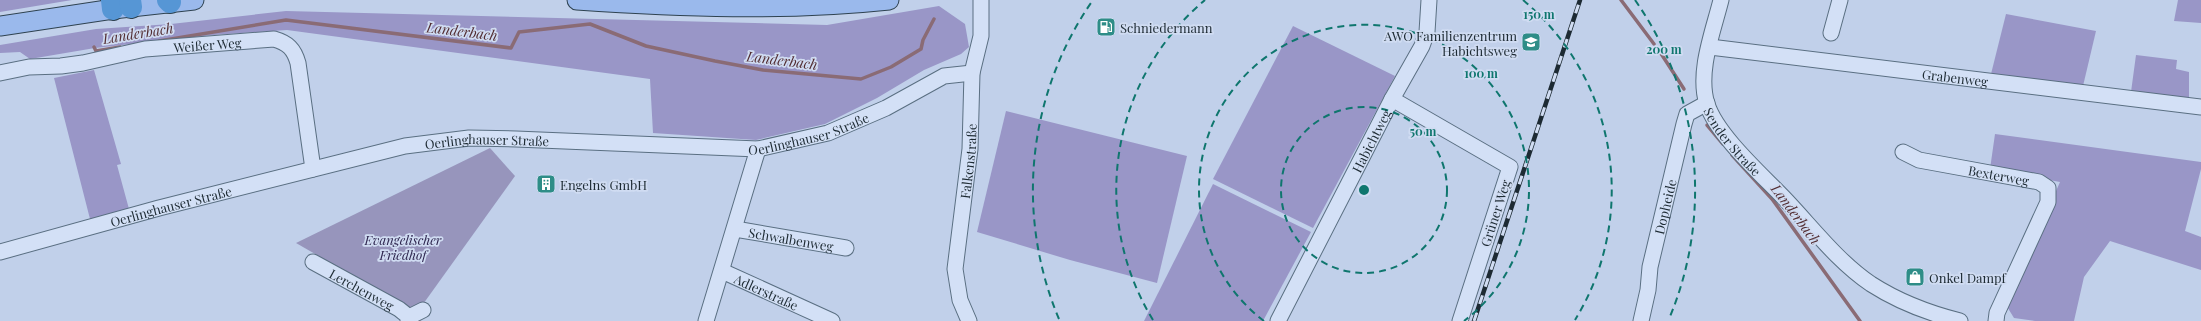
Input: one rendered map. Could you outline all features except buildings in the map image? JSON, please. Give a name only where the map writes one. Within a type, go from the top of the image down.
[{"type":"main road","points":[[0,26],[122,4],[194,0]]},
{"type":"main road","points":[[577,0],[647,4],[782,6],[889,0]]},
{"type":"street","name":"Falkenstraße","points":[[969,321],[960,300],[955,269],[970,148],[972,74],[981,36],[981,0]]},
{"type":"street","name":"Habichtweg","points":[[1278,321],[1392,99],[1422,46],[1427,32],[1429,0]]},
{"type":"street","name":"Sender Straße","points":[[1721,0],[1705,69],[1705,92],[1711,113],[1728,138],[1848,265],[1871,283],[1898,300],[1932,314],[1960,321]]},
{"type":"street","points":[[1831,32],[1840,0]]},
{"type":"street","name":"Weißer Weg","points":[[0,73],[29,67],[61,66],[83,63],[145,49],[274,39],[283,41],[289,45],[295,53],[298,63],[313,169]]},
{"type":"street","name":"Grabenweg","points":[[1710,47],[2201,107]]},
{"type":"street","name":"Oerlinghauser Straße","points":[[0,252],[159,208],[405,146],[469,138],[758,149],[828,133],[864,118],[944,76],[972,74]]},
{"type":"street","name":"Grüner Weg","points":[[1392,99],[1510,167],[1460,321]]},
{"type":"street","name":"Dopheide","points":[[1640,321],[1648,290],[1650,267],[1687,114],[1707,103]]},
{"type":"street","name":"Schwalbenweg","points":[[706,321],[758,149]]},
{"type":"street","name":"Bexterweg","points":[[1903,152],[1918,160],[2039,182],[2048,188],[2048,202],[1997,313],[1996,321]]},
{"type":"street","name":"Schwalbenweg","points":[[735,229],[846,248]]},
{"type":"street","name":"Lerchenweg","points":[[313,262],[393,306],[409,319],[423,310]]},
{"type":"street","name":"Adlerstraße","points":[[722,271],[832,321]]},
{"type":"shaded area","points":[[0,0],[72,0],[0,12]]},
{"type":"shaded area","points":[[2178,0],[2201,0],[2201,23],[2174,21]]},
{"type":"shaded area","points":[[939,6],[965,24],[969,47],[961,54],[924,70],[877,98],[825,124],[756,140],[653,133],[650,79],[287,30],[213,35],[95,48],[30,59],[20,52],[0,53],[0,45],[96,29],[171,24],[286,11],[827,25]]},
{"type":"shaded area","points":[[2006,14],[2096,31],[2083,86],[1991,74]]},
{"type":"shaded area","points":[[1293,26],[1395,76],[1313,228],[1213,179]]},
{"type":"shaded area","points":[[2136,55],[2177,60],[2176,69],[2189,72],[2189,99],[2131,92]]},
{"type":"shaded area","points":[[94,70],[121,164],[117,165],[129,209],[90,219],[54,78]]},
{"type":"shaded area","points":[[1006,111],[1187,156],[1157,283],[1070,260],[977,232]]},
{"type":"shaded area","points":[[1995,134],[2201,162],[2201,169],[2185,231],[2201,237],[2201,270],[2110,241],[2084,277],[2074,321],[2035,321],[2014,318],[2006,305],[2060,182],[1990,169]]},
{"type":"shaded area","points":[[1213,184],[1311,232],[1263,321],[1144,321]]},
{"type":"green space","name":"Evangelischer Friedhof","points":[[490,148],[515,176],[421,307],[411,309],[296,243]]},
{"type":"waterway","name":"Landerbach","points":[[1621,0],[1654,44]]},
{"type":"waterway","name":"Landerbach","points":[[159,41],[286,20],[511,48],[519,32],[590,24],[646,46],[715,61],[763,70],[861,79],[891,67],[921,49],[923,40],[934,19]]},
{"type":"waterway","name":"Landerbach","points":[[94,47],[96,51],[120,47]]},
{"type":"waterway","name":"Landerbach","points":[[1660,52],[1684,89]]},
{"type":"waterway","name":"Landerbach","points":[[1707,125],[1723,144]]},
{"type":"waterway","name":"Landerbach","points":[[1732,155],[1772,199],[1860,321]]},
{"type":"railway","points":[[1474,321],[1580,0]]},
{"type":"place","name":"Schniedermann","points":[[1106,27]]},
{"type":"place","name":"AWO Familienzentrum Habichtsweg","points":[[1531,42]]},
{"type":"place","name":"Engelns GmbH","points":[[546,184]]},
{"type":"place","name":"Onkel Dampf","points":[[1915,277]]}]
